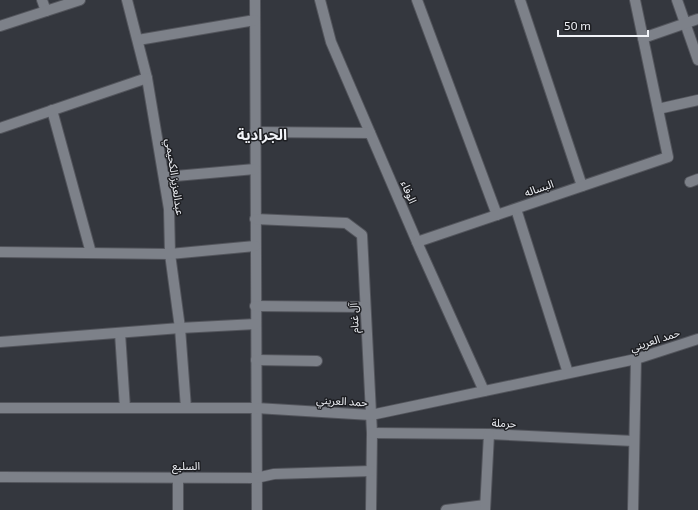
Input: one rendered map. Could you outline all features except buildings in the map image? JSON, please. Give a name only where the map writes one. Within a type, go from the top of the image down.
[{"type":"street","points":[[42,0],[46,11]]},
{"type":"street","points":[[0,26],[80,0]]},
{"type":"street","name":"عبدالعزيز الكحيمي","points":[[128,0],[147,78],[169,209],[170,254],[180,328],[186,408]]},
{"type":"street","points":[[255,0],[256,510]]},
{"type":"street","name":"الوفاء","points":[[320,0],[331,42],[417,242],[484,391]]},
{"type":"street","points":[[417,0],[498,215]]},
{"type":"street","points":[[520,0],[582,186]]},
{"type":"street","points":[[635,0],[658,109],[698,100]]},
{"type":"street","points":[[677,0],[698,60]]},
{"type":"street","points":[[643,38],[698,19]]},
{"type":"street","points":[[138,40],[255,20]]},
{"type":"street","points":[[0,128],[147,78]]},
{"type":"street","name":"البساله","points":[[417,242],[668,157],[658,109]]},
{"type":"street","points":[[52,110],[92,253]]},
{"type":"street","points":[[255,132],[370,133]]},
{"type":"street","points":[[164,177],[255,169]]},
{"type":"street","points":[[516,209],[568,373]]},
{"type":"street","name":"آل غنام","points":[[255,219],[346,223],[362,235],[372,433],[371,510]]},
{"type":"street","points":[[0,252],[170,254],[255,246]]},
{"type":"street","points":[[256,306],[366,307]]},
{"type":"street","points":[[0,342],[180,328],[256,324]]},
{"type":"street","points":[[120,333],[125,408]]},
{"type":"street","name":"حمد العريني","points":[[0,408],[256,408],[370,415],[636,359],[698,339]]},
{"type":"street","points":[[634,510],[636,359]]},
{"type":"street","points":[[256,360],[317,361]]},
{"type":"street","name":"حرملة","points":[[372,433],[489,434],[634,440]]},
{"type":"street","points":[[446,510],[485,508],[489,434]]},
{"type":"street","name":"السليع","points":[[0,477],[256,478],[274,474],[371,471]]},
{"type":"street","points":[[178,478],[178,510]]},
{"type":"district","name":"الجرادية","points":[[262,135]]}]
